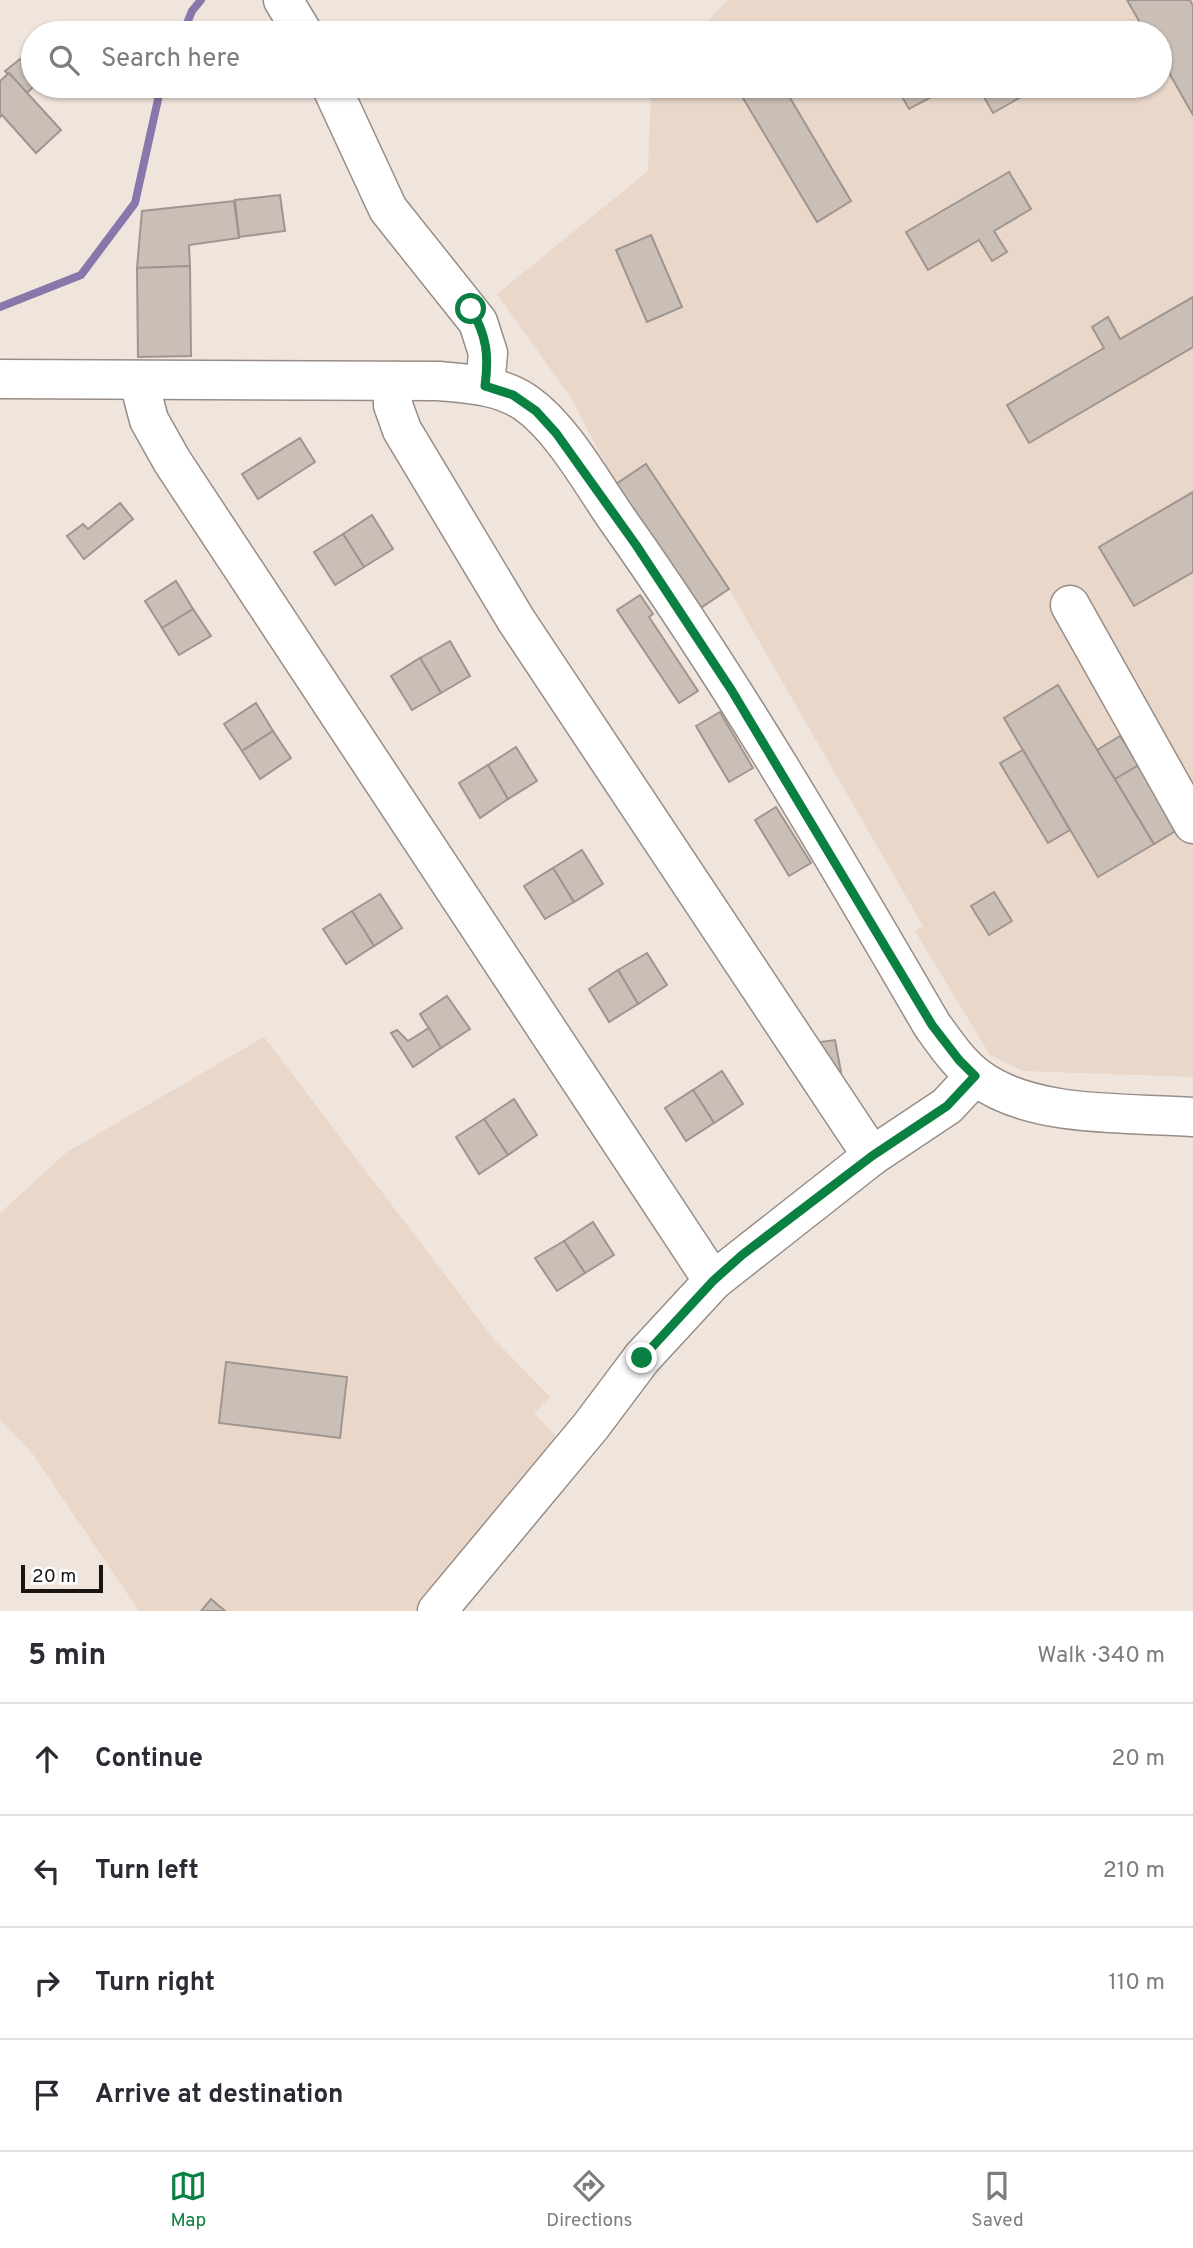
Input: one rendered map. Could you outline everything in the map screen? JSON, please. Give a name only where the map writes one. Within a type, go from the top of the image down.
[{"type":"street","points":[[283,0],[296,21]]},
{"type":"street","points":[[337,98],[388,209],[478,321],[488,353],[485,386]]},
{"type":"street","points":[[0,379],[139,382],[393,381],[485,386],[513,395],[536,411],[556,433],[628,534],[732,691],[932,1025],[959,1060],[975,1076],[1008,1096],[1047,1106],[1193,1117]]},
{"type":"street","points":[[393,381],[393,405],[402,430],[516,620],[872,1156]]},
{"type":"street","points":[[139,382],[149,420],[172,461],[713,1281]]},
{"type":"street","points":[[1070,605],[1193,824]]},
{"type":"street","points":[[437,1611],[591,1426],[642,1358],[713,1281],[872,1156],[947,1106],[975,1076]]},
{"type":"shaded area","points":[[728,0],[1193,0],[1193,1077],[1023,1071],[990,1055],[915,931],[923,926],[729,589],[616,484],[571,398],[497,294],[648,171],[651,98],[1172,98],[1172,21],[708,21]]},
{"type":"shaded area","points":[[264,1037],[493,1338],[550,1397],[534,1413],[560,1440],[416,1611],[139,1611],[32,1453],[0,1420],[0,1213],[67,1152]]},
{"type":"building","points":[[1127,0],[1190,0],[1193,6],[1193,115],[1172,78],[1172,21],[1139,21]]},
{"type":"building","points":[[21,60],[21,87],[5,71]]},
{"type":"building","points":[[9,73],[21,86],[21,98],[32,98],[61,130],[36,153],[2,115],[0,117],[0,81]]},
{"type":"building","points":[[743,98],[790,98],[851,201],[817,222]]},
{"type":"building","points":[[903,98],[930,98],[909,109]]},
{"type":"building","points":[[985,98],[1019,98],[993,113]]},
{"type":"building","points":[[1009,172],[1031,209],[994,231],[1007,252],[992,261],[979,240],[928,270],[906,232]]},
{"type":"building","points":[[280,195],[285,231],[239,237],[235,200]]},
{"type":"building","points":[[234,201],[239,238],[189,245],[190,266],[137,268],[142,211]]},
{"type":"building","points":[[651,235],[682,307],[647,322],[616,250]]},
{"type":"building","points":[[190,266],[191,356],[138,357],[137,268]]},
{"type":"building","points":[[1193,297],[1193,347],[1029,443],[1007,405],[1104,348],[1092,327],[1108,317],[1120,339]]},
{"type":"building","points":[[300,438],[315,462],[258,499],[242,474]]},
{"type":"building","points":[[646,464],[729,589],[699,609],[616,484]]},
{"type":"building","points":[[1193,492],[1193,572],[1134,606],[1099,547]]},
{"type":"building","points":[[120,503],[133,519],[84,559],[67,536],[83,524],[88,529]]},
{"type":"building","points":[[372,515],[393,549],[364,567],[343,534]]},
{"type":"building","points":[[343,534],[364,567],[335,585],[314,552]]},
{"type":"building","points":[[176,581],[193,609],[162,628],[145,601]]},
{"type":"building","points":[[640,595],[653,614],[649,617],[698,691],[679,703],[617,610]]},
{"type":"building","points":[[193,609],[211,636],[179,655],[162,628]]},
{"type":"building","points":[[450,641],[470,676],[441,693],[420,658]]},
{"type":"building","points":[[420,658],[441,693],[412,710],[391,676]]},
{"type":"building","points":[[1058,685],[1154,844],[1098,877],[1004,718]]},
{"type":"building","points":[[256,703],[273,731],[242,751],[224,724]]},
{"type":"building","points":[[720,712],[753,768],[729,782],[696,726]]},
{"type":"building","points":[[273,731],[291,758],[260,779],[242,751]]},
{"type":"building","points":[[1120,736],[1139,765],[1115,779],[1097,750]]},
{"type":"building","points":[[516,747],[537,781],[508,799],[488,765]]},
{"type":"building","points":[[1023,750],[1070,830],[1048,843],[1000,763]]},
{"type":"building","points":[[488,765],[508,799],[480,818],[459,783]]},
{"type":"building","points":[[1139,765],[1177,830],[1154,844],[1115,779]]},
{"type":"building","points":[[776,807],[811,863],[789,876],[755,820]]},
{"type":"building","points":[[582,850],[603,884],[574,902],[553,868]]},
{"type":"building","points":[[553,868],[574,902],[545,919],[524,886]]},
{"type":"building","points":[[994,892],[1012,921],[989,935],[971,906]]},
{"type":"building","points":[[380,894],[402,928],[374,946],[352,911]]},
{"type":"building","points":[[352,911],[374,946],[346,964],[323,929]]},
{"type":"building","points":[[647,953],[667,985],[638,1004],[618,970]]},
{"type":"building","points":[[618,970],[638,1004],[609,1022],[589,989]]},
{"type":"building","points":[[447,996],[470,1029],[441,1048],[420,1014]]},
{"type":"building","points":[[429,1028],[441,1048],[413,1067],[391,1033],[397,1030],[408,1041]]},
{"type":"building","points":[[835,1040],[841,1072],[825,1075],[820,1042]]},
{"type":"building","points":[[722,1071],[743,1104],[714,1123],[693,1090]]},
{"type":"building","points":[[693,1090],[714,1123],[686,1141],[665,1108]]},
{"type":"building","points":[[514,1099],[537,1135],[508,1155],[484,1119]]},
{"type":"building","points":[[484,1119],[508,1155],[479,1174],[456,1137]]},
{"type":"building","points":[[593,1222],[614,1255],[585,1273],[564,1241]]},
{"type":"building","points":[[564,1241],[585,1273],[557,1291],[535,1258]]},
{"type":"building","points":[[226,1362],[347,1377],[340,1438],[219,1423]]},
{"type":"building","points":[[211,1599],[225,1611],[201,1611]]},
{"type":"waterway","points":[[188,21],[201,0]]},
{"type":"waterway","points":[[0,307],[81,275],[135,203],[158,98]]},
{"type":"route","points":[[471,309],[486,341],[488,353],[485,386],[513,395],[536,411],[556,433],[636,545],[732,691],[932,1025],[975,1076],[965,1090],[947,1106],[872,1156],[742,1255],[713,1281],[642,1358]]}]
